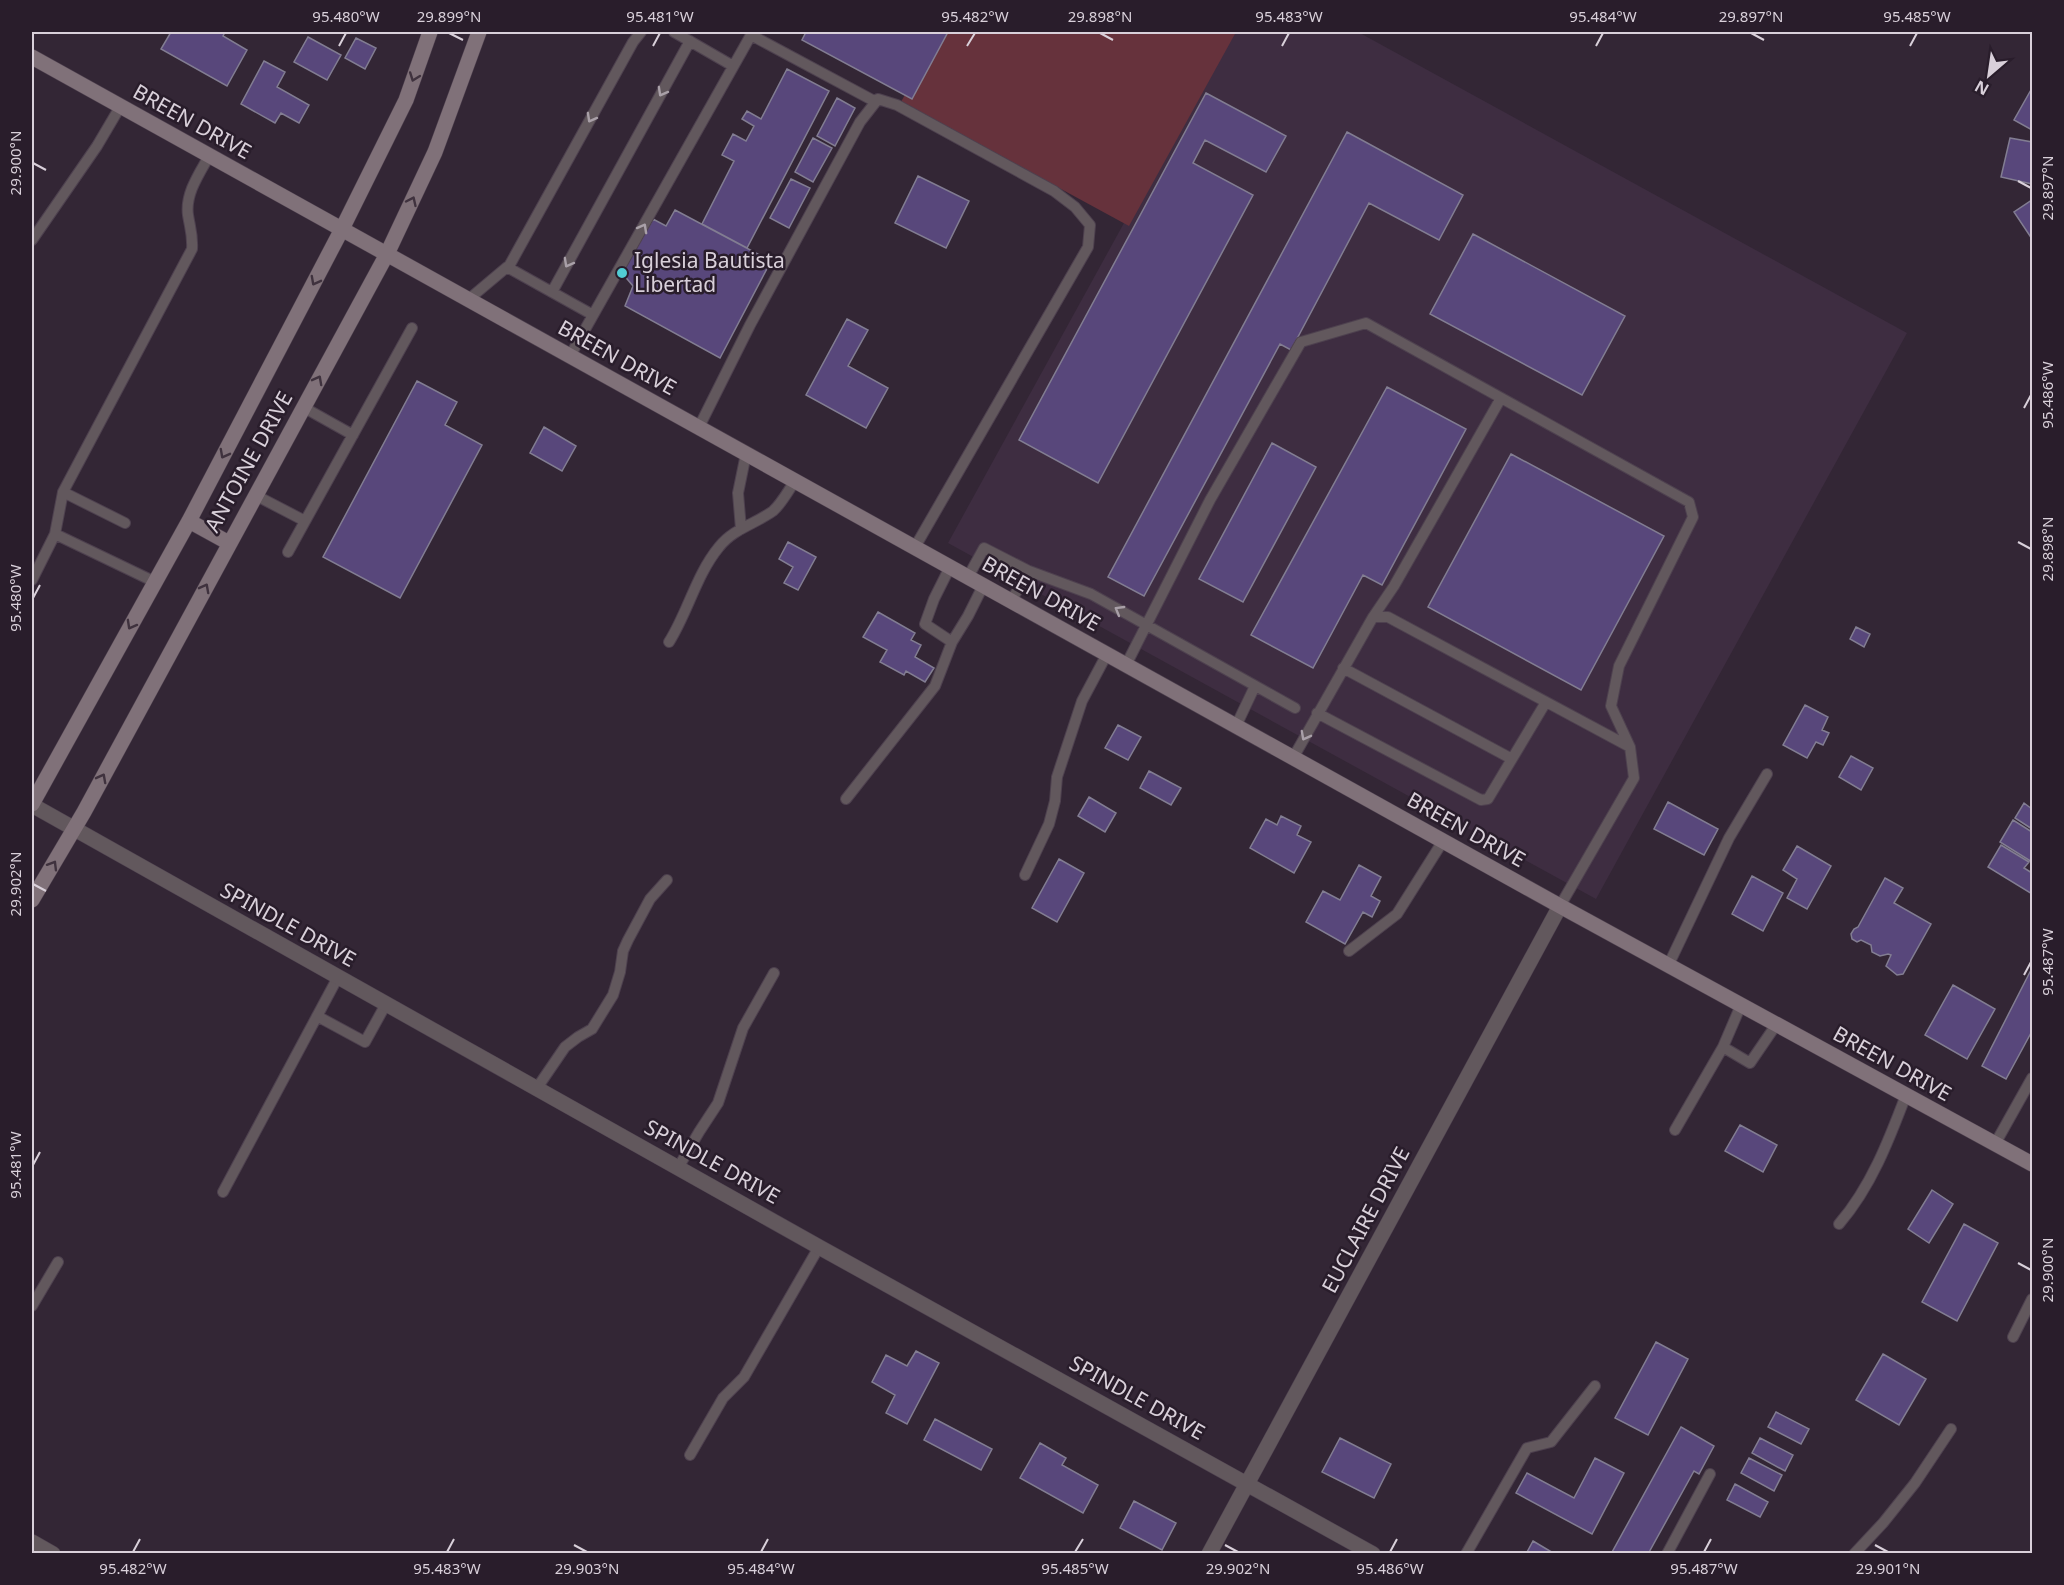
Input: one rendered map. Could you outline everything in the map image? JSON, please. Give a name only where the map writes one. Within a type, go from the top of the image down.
[{"type":"street","name":"ANTOINE DRIVE","points":[[32,805],[189,521],[342,230],[406,100],[430,32]]},
{"type":"street","name":"ANTOINE DRIVE","points":[[32,900],[74,830],[387,254],[435,152],[479,32]]},
{"type":"street","name":"BREEN DRIVE","points":[[32,57],[1668,966],[2032,1164]]},
{"type":"street","points":[[189,521],[229,543]]},
{"type":"street","name":"SPINDLE DRIVE","points":[[32,805],[819,1247],[1373,1554]]},
{"type":"street","name":"EUCLAIRE DRIVE","points":[[1209,1554],[1560,906]]},
{"type":"street","points":[[32,1542],[53,1554]]},
{"type":"lane","points":[[469,299],[493,277],[508,268],[633,42],[641,32]]},
{"type":"lane","points":[[674,32],[733,66]]},
{"type":"lane","points":[[570,356],[752,33],[876,102]]},
{"type":"lane","points":[[552,292],[690,41]]},
{"type":"lane","points":[[699,427],[750,325],[854,132],[878,99],[897,105],[1054,191],[1075,207],[1090,225],[1088,247],[915,547]]},
{"type":"lane","points":[[32,240],[97,146],[120,107]]},
{"type":"lane","points":[[32,580],[55,534],[63,492],[192,249],[193,235],[188,213],[192,185],[209,156]]},
{"type":"lane","points":[[508,268],[593,315]]},
{"type":"lane","points":[[1126,665],[1210,500],[1301,342],[1366,323],[1689,502],[1693,517],[1619,666],[1611,706],[1630,747],[1634,778],[1560,906]]},
{"type":"lane","points":[[288,552],[412,328]]},
{"type":"lane","points":[[1293,758],[1501,398]]},
{"type":"lane","points":[[303,407],[353,435]]},
{"type":"lane","points":[[741,529],[738,493],[746,454]]},
{"type":"lane","points":[[669,642],[677,630],[711,556],[727,538],[774,510],[795,481]]},
{"type":"lane","points":[[63,492],[125,523]]},
{"type":"lane","points":[[255,495],[305,521]]},
{"type":"lane","points":[[55,534],[155,582]]},
{"type":"lane","points":[[968,577],[984,548],[1029,571],[1090,594],[1295,708]]},
{"type":"lane","points":[[950,567],[925,624],[952,642]]},
{"type":"lane","points":[[1011,601],[1029,571]]},
{"type":"lane","points":[[846,799],[935,686],[952,642],[983,586]]},
{"type":"lane","points":[[1373,616],[1388,617],[1630,747]]},
{"type":"lane","points":[[1025,875],[1049,824],[1055,801],[1057,777],[1082,701],[1107,654]]},
{"type":"lane","points":[[1343,668],[1512,759]]},
{"type":"lane","points":[[1236,726],[1255,686]]},
{"type":"lane","points":[[1317,713],[1481,800],[1488,799],[1546,702]]},
{"type":"lane","points":[[1668,966],[1729,838],[1767,774]]},
{"type":"lane","points":[[1349,951],[1397,914],[1443,841]]},
{"type":"lane","points":[[537,1088],[565,1047],[592,1029],[614,994],[623,951],[628,940],[650,898],[667,880]]},
{"type":"lane","points":[[678,1168],[718,1103],[730,1072],[742,1028],[774,973]]},
{"type":"lane","points":[[223,1192],[338,977]]},
{"type":"lane","points":[[317,1016],[365,1042],[386,1004]]},
{"type":"lane","points":[[1676,1130],[1723,1047],[1741,1005]]},
{"type":"lane","points":[[1723,1047],[1750,1063],[1776,1024]]},
{"type":"lane","points":[[1995,1144],[2032,1078]]},
{"type":"lane","points":[[1839,1224],[1851,1211],[1877,1165],[1906,1095]]},
{"type":"lane","points":[[690,1455],[723,1398],[744,1377],[819,1247]]},
{"type":"lane","points":[[32,1306],[58,1262]]},
{"type":"lane","points":[[2013,1337],[2032,1299]]},
{"type":"lane","points":[[1466,1554],[1527,1448],[1551,1442],[1595,1386]]},
{"type":"lane","points":[[1854,1554],[1884,1522],[1915,1483],[1951,1429]]},
{"type":"lane","points":[[1667,1554],[1710,1474]]},
{"type":"shaded area","points":[[939,32],[1236,32],[1129,226],[901,102]]},
{"type":"shaded area","points":[[1229,32],[1358,32],[1907,333],[1596,899],[948,543]]},
{"type":"building","points":[[171,32],[225,32],[223,36],[247,50],[227,86],[161,49]]},
{"type":"building","points":[[806,32],[948,32],[912,99],[802,40]]},
{"type":"building","points":[[308,37],[341,55],[327,80],[294,62]]},
{"type":"building","points":[[356,38],[376,48],[365,69],[345,58]]},
{"type":"building","points":[[264,61],[285,72],[277,87],[309,105],[299,123],[281,113],[275,123],[241,104]]},
{"type":"building","points":[[787,69],[829,91],[747,248],[702,224],[734,161],[722,155],[733,134],[746,141],[754,126],[742,119],[747,111],[761,119]]},
{"type":"building","points":[[2032,88],[2032,130],[2014,120]]},
{"type":"building","points":[[1206,93],[1286,136],[1266,172],[1205,140],[1193,163],[1253,195],[1098,483],[1019,440]]},
{"type":"building","points":[[837,98],[855,108],[835,146],[817,136]]},
{"type":"building","points":[[1347,132],[1463,195],[1439,240],[1369,203],[1291,350],[1280,344],[1144,596],[1108,577]]},
{"type":"building","points":[[813,138],[832,148],[813,182],[795,172]]},
{"type":"building","points":[[2010,138],[2032,142],[2032,184],[2001,177]]},
{"type":"building","points":[[918,176],[969,201],[946,248],[895,223]]},
{"type":"building","points":[[791,179],[810,188],[789,228],[770,218]]},
{"type":"building","points":[[2032,200],[2032,239],[2014,212]]},
{"type":"building","name":"Iglesia Bautista Libertad","points":[[675,210],[771,261],[720,358],[625,306],[633,286],[622,273],[653,219],[666,226]]},
{"type":"building","points":[[1473,234],[1625,316],[1582,395],[1430,314]]},
{"type":"building","points":[[847,319],[868,330],[848,366],[888,388],[866,428],[806,395]]},
{"type":"building","points":[[417,381],[457,402],[445,425],[482,445],[400,598],[323,557]]},
{"type":"building","points":[[1387,387],[1466,429],[1382,585],[1363,575],[1313,668],[1251,635]]},
{"type":"building","points":[[544,427],[576,446],[562,471],[530,453]]},
{"type":"building","points":[[1272,443],[1316,467],[1243,602],[1199,579]]},
{"type":"building","points":[[1511,454],[1664,536],[1581,690],[1428,607]]},
{"type":"building","points":[[788,542],[816,557],[798,590],[784,583],[793,567],[779,559]]},
{"type":"building","points":[[878,612],[915,633],[911,640],[921,645],[915,657],[934,668],[925,682],[906,671],[904,675],[880,662],[887,650],[863,637]]},
{"type":"building","points":[[1856,627],[1870,634],[1864,647],[1850,639]]},
{"type":"building","points":[[1805,705],[1828,717],[1822,730],[1829,733],[1823,745],[1816,742],[1807,758],[1783,745]]},
{"type":"building","points":[[1118,725],[1141,737],[1128,760],[1105,748]]},
{"type":"building","points":[[1851,756],[1873,768],[1861,790],[1839,777]]},
{"type":"building","points":[[1149,771],[1181,788],[1171,805],[1140,788]]},
{"type":"building","points":[[1089,797],[1116,813],[1105,832],[1078,816]]},
{"type":"building","points":[[1668,802],[1718,829],[1704,855],[1654,829]]},
{"type":"building","points":[[2024,803],[2032,809],[2032,829],[2015,818]]},
{"type":"building","points":[[1281,816],[1301,826],[1297,835],[1311,842],[1294,873],[1250,848],[1266,819],[1277,825]]},
{"type":"building","points":[[2013,820],[2032,832],[2032,862],[2000,842]]},
{"type":"building","points":[[2001,845],[2029,862],[2024,868],[2032,873],[2032,894],[1988,867]]},
{"type":"building","points":[[1797,846],[1831,866],[1807,909],[1787,898],[1797,879],[1783,870]]},
{"type":"building","points":[[1059,859],[1084,873],[1057,922],[1032,908]]},
{"type":"building","points":[[1359,865],[1381,877],[1371,896],[1380,901],[1372,917],[1363,912],[1345,944],[1306,922],[1323,891],[1340,900]]},
{"type":"building","points":[[1752,876],[1783,893],[1763,931],[1732,914]]},
{"type":"building","points":[[1885,878],[1903,888],[1894,903],[1931,924],[1903,974],[1897,975],[1886,966],[1891,955],[1880,956],[1872,952],[1871,945],[1861,940],[1857,942],[1852,939],[1851,934],[1858,927]]},
{"type":"building","points":[[2032,968],[2032,1034],[2006,1079],[1982,1066]]},
{"type":"building","points":[[1953,985],[1995,1009],[1967,1059],[1925,1035]]},
{"type":"building","points":[[1740,1125],[1777,1145],[1763,1172],[1725,1151]]},
{"type":"building","points":[[1932,1190],[1953,1204],[1929,1243],[1908,1229]]},
{"type":"building","points":[[1964,1224],[1998,1243],[1957,1321],[1922,1302]]},
{"type":"building","points":[[1656,1342],[1688,1359],[1648,1435],[1615,1418]]},
{"type":"building","points":[[916,1351],[939,1363],[907,1424],[886,1413],[895,1395],[872,1382],[886,1355],[907,1366]]},
{"type":"building","points":[[1883,1354],[1926,1379],[1899,1425],[1856,1400]]},
{"type":"building","points":[[1776,1412],[1809,1429],[1801,1444],[1768,1427]]},
{"type":"building","points":[[935,1419],[992,1449],[981,1470],[924,1440]]},
{"type":"building","points":[[1681,1427],[1714,1446],[1699,1474],[1694,1471],[1648,1554],[1611,1554]]},
{"type":"building","points":[[1340,1438],[1391,1464],[1374,1498],[1322,1472]]},
{"type":"building","points":[[1760,1438],[1793,1455],[1785,1471],[1752,1453]]},
{"type":"building","points":[[1040,1443],[1066,1458],[1062,1465],[1098,1485],[1083,1513],[1020,1478]]},
{"type":"building","points":[[1595,1458],[1624,1473],[1592,1534],[1516,1493],[1527,1473],[1574,1498]]},
{"type":"building","points":[[1749,1458],[1782,1475],[1774,1491],[1741,1473]]},
{"type":"building","points":[[1735,1484],[1768,1502],[1760,1517],[1727,1500]]},
{"type":"building","points":[[1134,1501],[1176,1523],[1162,1550],[1120,1528]]},
{"type":"building","points":[[1533,1541],[1555,1554],[1526,1554]]},
{"type":"place","name":"Iglesia Bautista Libertad","points":[[622,273]]}]
